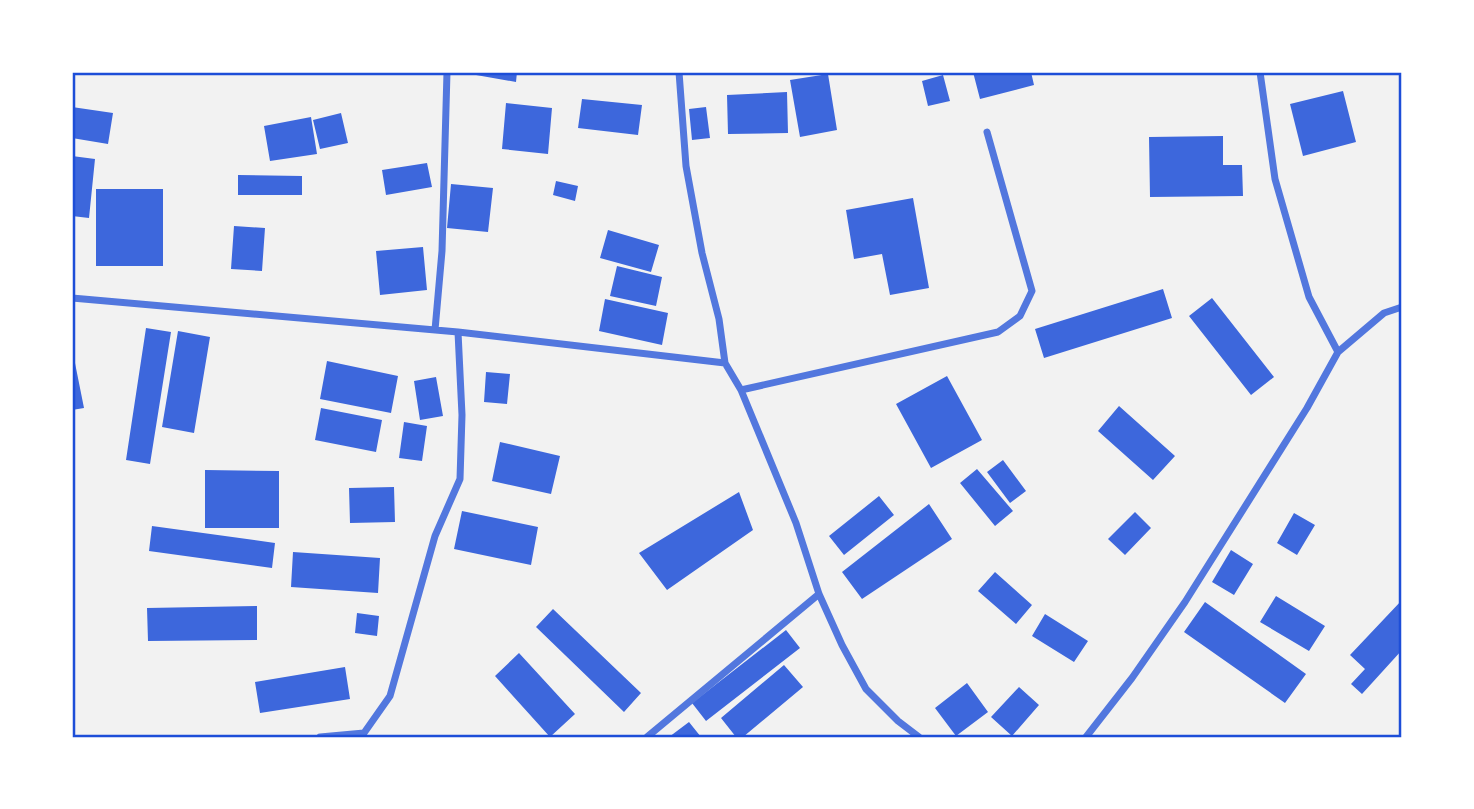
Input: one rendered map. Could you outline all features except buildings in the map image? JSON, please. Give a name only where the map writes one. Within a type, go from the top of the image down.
[{"type":"street","points":[[435,330],[442,251],[447,72]]},
{"type":"street","points":[[679,72],[686,166],[702,253],[719,319],[725,363],[741,390],[796,523],[819,594],[842,645],[866,689],[898,721],[919,737]]},
{"type":"street","points":[[1260,72],[1275,179],[1309,297],[1338,352]]},
{"type":"street","points":[[741,390],[998,332],[1020,316],[1032,291],[986,132]]},
{"type":"street","points":[[72,298],[458,332],[725,363]]},
{"type":"street","points":[[1086,737],[1132,678],[1185,602],[1307,408],[1338,352],[1384,313],[1402,306]]},
{"type":"street","points":[[320,737],[363,735],[390,696],[435,536],[460,479],[462,415],[458,332]]},
{"type":"street","points":[[647,737],[819,594]]}]
